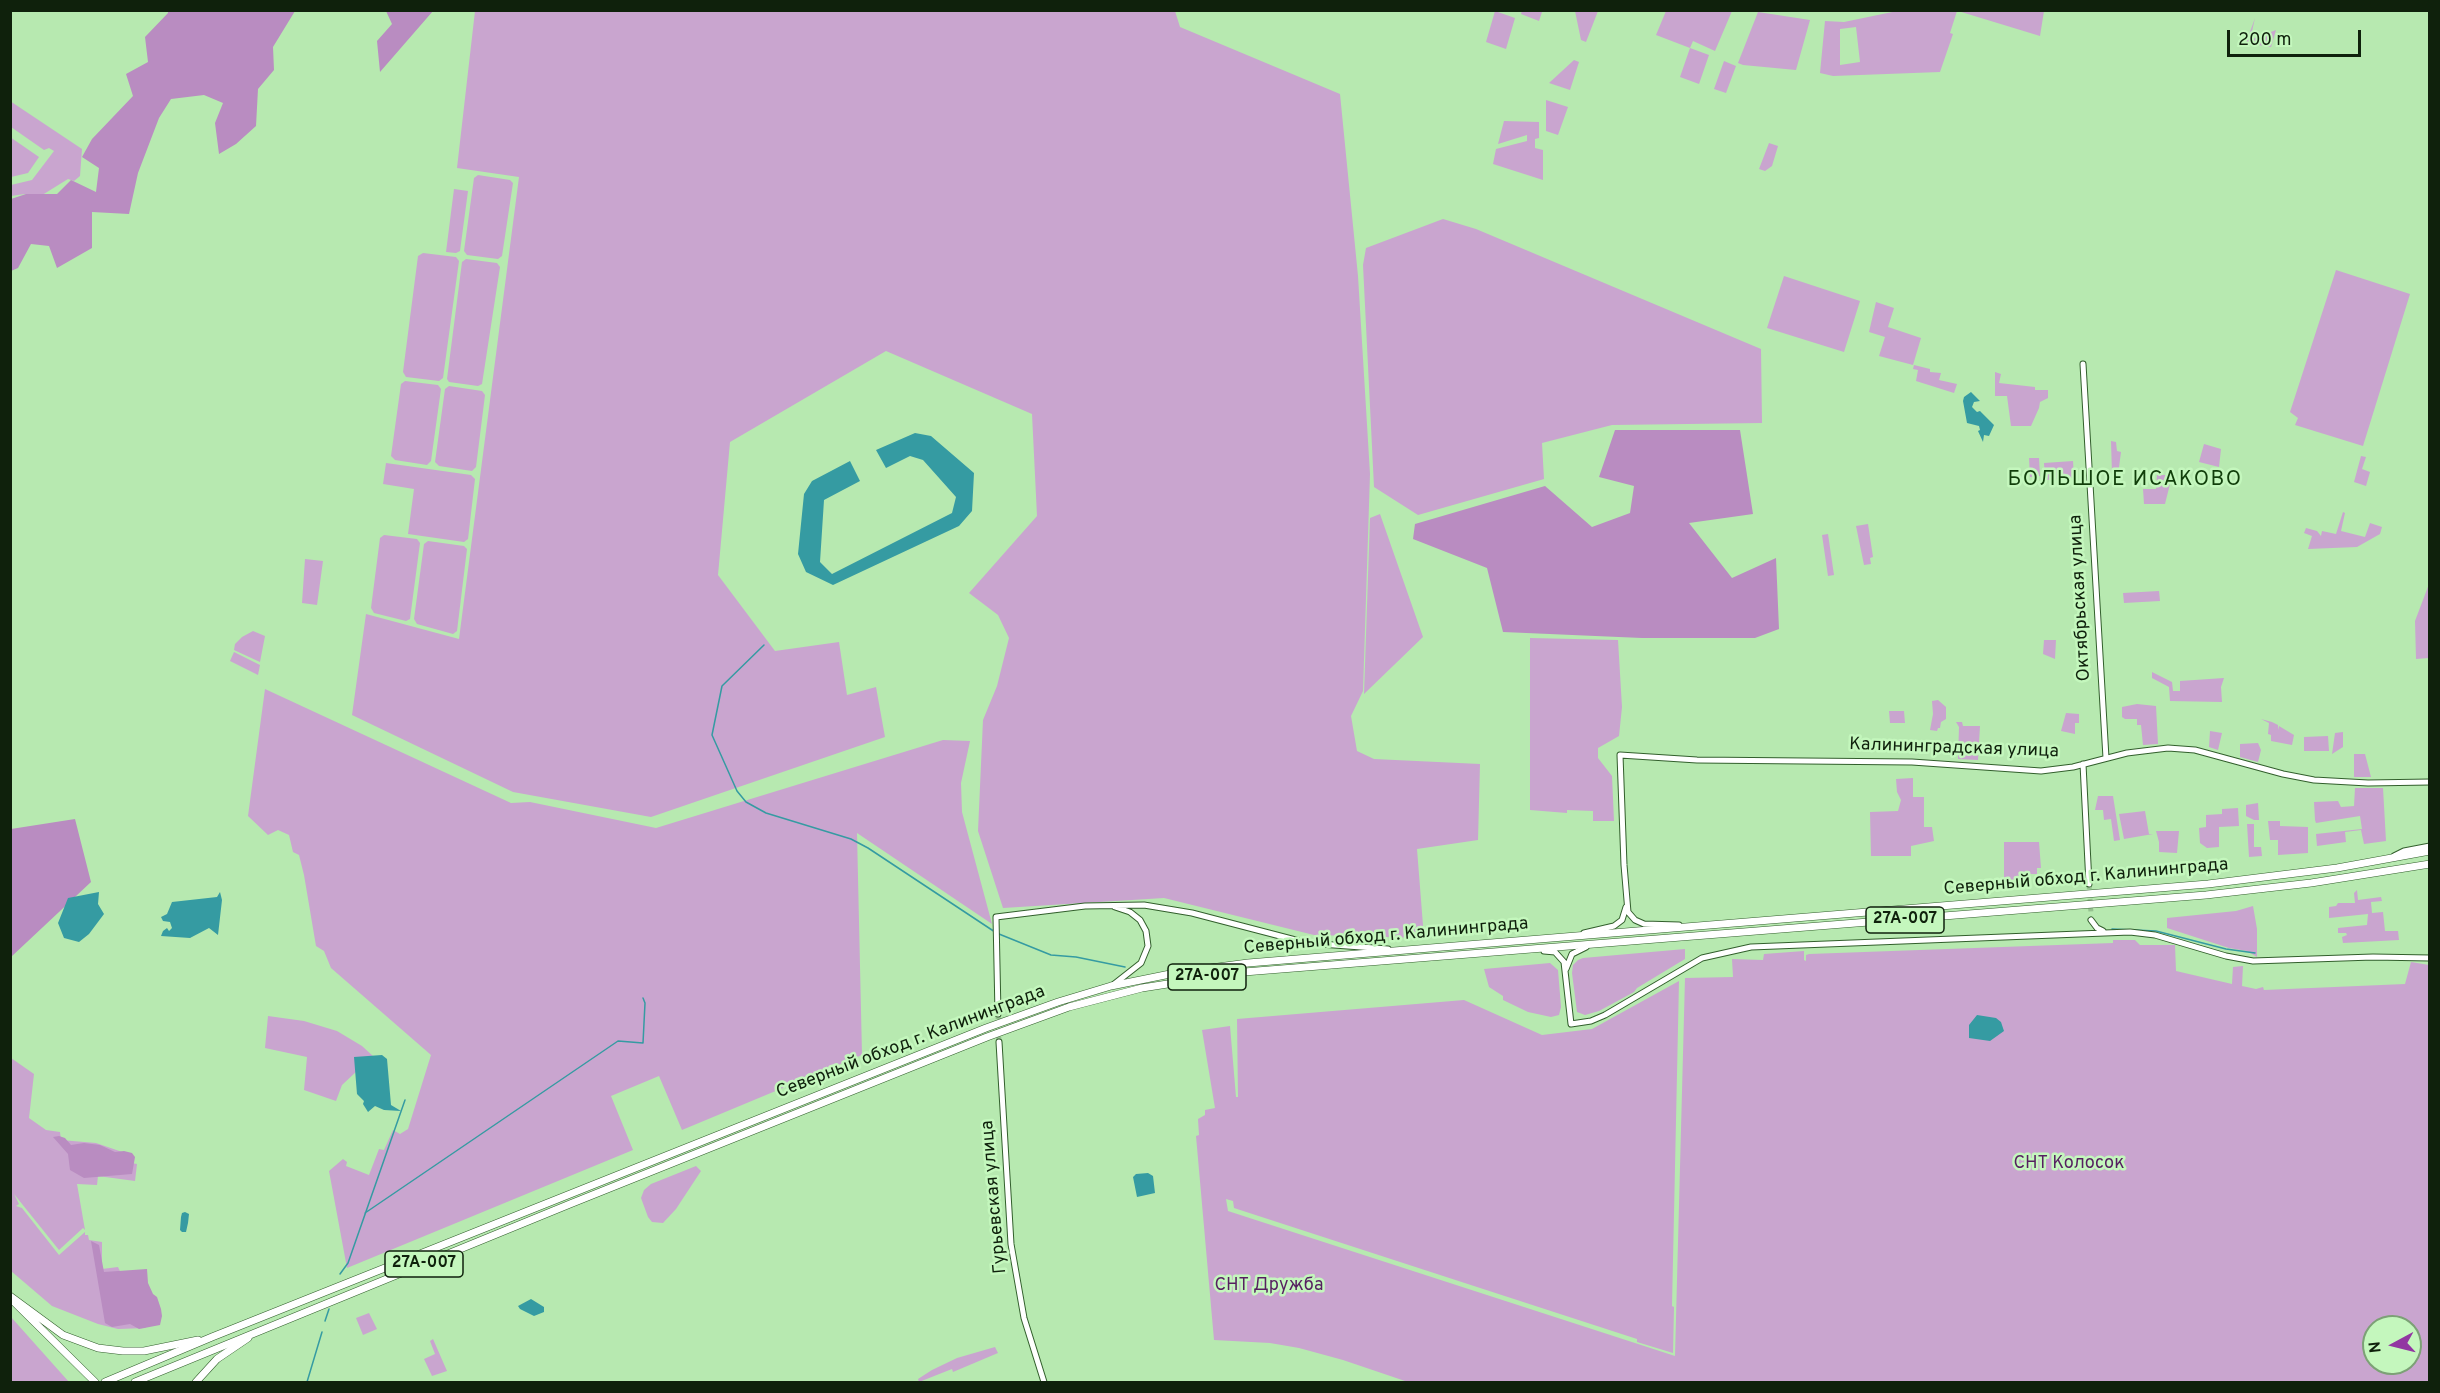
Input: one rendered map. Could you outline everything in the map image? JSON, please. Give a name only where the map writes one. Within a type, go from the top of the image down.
[{"type":"main road","name":"Северный обход г. Калининграда","points":[[105,1383],[212,1337],[986,1028],[1111,986],[1219,966],[2208,884],[2326,869],[2430,851]]},
{"type":"main road","name":"Северный обход г. Калининграда","points":[[257,1332],[978,1041],[1069,1007],[1142,988],[1218,975],[2206,895],[2311,883],[2430,864]]},
{"type":"main road","points":[[10,1297],[63,1335],[98,1348],[123,1352],[144,1351],[212,1337]]},
{"type":"main road","points":[[10,1297],[95,1383]]},
{"type":"main road","points":[[196,1383],[217,1359],[257,1332]]},
{"type":"main road","name":"27А-007","points":[[135,1383],[257,1332]]},
{"type":"street","name":"Октябрьская улица","points":[[2083,364],[2106,758]]},
{"type":"street","name":"Калининградская улица","points":[[1626,903],[1620,755],[1697,760],[1912,762],[2020,770],[2066,768],[2151,750],[2195,750],[2300,778],[2350,783],[2430,782]]},
{"type":"street","points":[[2083,764],[2089,884]]},
{"type":"street","points":[[2066,768],[2078,771],[2084,776]]},
{"type":"street","points":[[2386,859],[2404,851],[2430,846]]},
{"type":"street","points":[[1626,903],[1631,917],[1639,923],[1687,927]]},
{"type":"street","points":[[1575,936],[1619,923],[1624,916],[1626,903]]},
{"type":"street","points":[[1111,904],[1130,912],[1140,920],[1148,941],[1141,963],[1111,986]]},
{"type":"street","points":[[998,1014],[996,920],[1111,904],[1144,905],[1183,911],[1316,944],[1369,949],[1419,949]]},
{"type":"street","points":[[2091,917],[2097,928],[2108,932]]},
{"type":"street","points":[[2091,917],[2092,933]]},
{"type":"street","points":[[2079,933],[2087,928],[2091,917]]},
{"type":"street","points":[[1515,951],[1555,952],[1564,962],[1566,970],[1570,1012],[1577,1020],[1585,1022],[1605,1015],[1688,965],[1715,954],[1734,950],[2108,932],[2155,935],[2226,956],[2253,961],[2355,957],[2430,958]]},
{"type":"street","points":[[1566,970],[1569,957],[1576,950],[1615,943]]},
{"type":"street","name":"Гурьевская улица","points":[[999,1042],[1011,1245],[1024,1318],[1044,1383]]},
{"type":"green space","points":[[1902,10],[1957,11],[1950,33],[1953,34],[1940,72],[1833,76],[1820,73],[1825,21],[1844,22]],"holes":[[[1856,27],[1860,62],[1840,65],[1840,29]]]},
{"type":"green space","points":[[475,11],[1175,11],[1180,27],[1340,94],[1358,276],[1370,474],[1363,691],[1351,716],[1357,751],[1374,759],[1480,764],[1478,840],[1417,849],[1424,938],[1314,935],[1164,898],[1003,908],[978,831],[983,720],[997,686],[1009,638],[998,615],[969,593],[1037,516],[1032,414],[886,351],[730,442],[718,575],[775,651],[839,642],[847,695],[876,687],[885,737],[651,817],[513,792],[352,715],[366,614],[459,639],[519,177],[457,168]]},
{"type":"green space","points":[[1495,11],[1515,18],[1506,49],[1486,42]]},
{"type":"green space","points":[[1522,11],[1542,12],[1539,21],[1521,14]]},
{"type":"green space","points":[[1575,11],[1598,11],[1586,42],[1581,40]]},
{"type":"green space","points":[[1666,11],[1732,11],[1715,51],[1693,41],[1690,48],[1656,35]]},
{"type":"green space","points":[[1958,11],[2044,11],[2040,36]]},
{"type":"green space","points":[[1758,12],[1810,20],[1796,70],[1738,63]]},
{"type":"green space","points":[[2255,18],[2250,40],[2276,30],[2271,47],[2246,43]]},
{"type":"green space","points":[[1690,48],[1709,55],[1699,84],[1680,77]]},
{"type":"green space","points":[[1574,60],[1579,62],[1570,90],[1549,83]]},
{"type":"green space","points":[[1724,61],[1736,66],[1726,93],[1714,89]]},
{"type":"green space","points":[[1546,100],[1568,107],[1558,135],[1546,131]]},
{"type":"green space","points":[[10,101],[82,149],[80,176],[74,181],[68,179],[39,197],[25,194],[11,196],[11,185],[32,180],[54,151],[49,148],[44,150],[11,127]]},
{"type":"green space","points":[[1504,121],[1539,122],[1539,138],[1535,139],[1535,148],[1543,150],[1543,180],[1493,164],[1496,149],[1527,141],[1527,135],[1498,144]]},
{"type":"green space","points":[[10,137],[39,157],[28,173],[11,177]]},
{"type":"green space","points":[[1769,143],[1778,146],[1772,166],[1765,171],[1759,169]]},
{"type":"green space","points":[[478,175],[510,180],[513,183],[502,256],[498,259],[467,255],[464,251],[474,178]]},
{"type":"green space","points":[[454,189],[468,191],[460,251],[456,253],[446,252]]},
{"type":"green space","points":[[1443,219],[1476,229],[1761,349],[1762,423],[1612,425],[1542,443],[1544,479],[1418,515],[1374,487],[1363,265],[1366,248]]},
{"type":"green space","points":[[423,253],[456,257],[459,261],[443,378],[439,381],[406,377],[403,372],[418,256]]},
{"type":"green space","points":[[466,259],[497,263],[500,267],[482,384],[478,386],[449,382],[447,379],[462,262]]},
{"type":"green space","points":[[2336,270],[2410,294],[2363,446],[2295,425],[2298,418],[2290,412]]},
{"type":"green space","points":[[1784,276],[1860,301],[1844,352],[1767,328]]},
{"type":"green space","points":[[1876,302],[1894,308],[1888,327],[1921,338],[1913,365],[1879,356],[1885,337],[1869,332]]},
{"type":"green space","points":[[1914,365],[1930,369],[1930,372],[1941,373],[1939,380],[1957,384],[1954,393],[1916,381],[1918,370],[1913,369]]},
{"type":"green space","points":[[1995,372],[2001,374],[1999,383],[2035,387],[2035,390],[2048,390],[2048,398],[2040,402],[2031,426],[2011,426],[2007,396],[1995,396]]},
{"type":"green space","points":[[405,381],[438,385],[441,389],[431,461],[427,465],[395,460],[391,456],[401,384]]},
{"type":"green space","points":[[449,386],[482,391],[485,395],[476,467],[472,471],[439,466],[435,462],[445,389]]},
{"type":"green space","points":[[2111,441],[2116,442],[2117,451],[2121,452],[2118,475],[2112,474]]},
{"type":"green space","points":[[2204,444],[2221,449],[2219,467],[2199,462]]},
{"type":"green space","points":[[2361,456],[2366,457],[2362,469],[2370,472],[2366,486],[2354,482]]},
{"type":"green space","points":[[2029,458],[2039,458],[2040,476],[2030,477]]},
{"type":"green space","points":[[2073,461],[2074,478],[2045,480],[2044,463]]},
{"type":"green space","points":[[386,463],[471,475],[475,479],[468,539],[464,542],[408,534],[414,489],[383,484]]},
{"type":"green space","points":[[2157,475],[2166,475],[2165,482],[2170,484],[2165,504],[2144,504],[2143,489],[2156,489]]},
{"type":"green space","points":[[2343,512],[2345,513],[2341,531],[2365,537],[2370,523],[2382,527],[2380,534],[2357,547],[2308,549],[2312,536],[2304,533],[2306,528],[2317,531],[2321,536],[2322,531],[2336,534]]},
{"type":"green space","points":[[1380,514],[1423,637],[1364,694],[1370,518]]},
{"type":"green space","points":[[1868,524],[1873,557],[1870,558],[1871,564],[1864,565],[1856,526]]},
{"type":"green space","points":[[1828,534],[1834,575],[1828,576],[1822,535]]},
{"type":"green space","points":[[384,535],[417,539],[420,543],[410,619],[406,621],[374,613],[371,608],[380,538]]},
{"type":"green space","points":[[428,541],[464,546],[467,549],[457,631],[453,634],[417,624],[414,619],[424,544]]},
{"type":"green space","points":[[305,559],[323,561],[317,605],[302,603]]},
{"type":"green space","points":[[2429,584],[2429,658],[2416,659],[2415,621]]},
{"type":"green space","points":[[2159,591],[2160,601],[2124,603],[2123,593]]},
{"type":"green space","points":[[253,631],[265,636],[260,662],[234,650],[235,644],[242,637]]},
{"type":"green space","points":[[1530,638],[1618,640],[1622,707],[1619,736],[1598,748],[1598,758],[1612,776],[1614,821],[1593,821],[1593,811],[1567,810],[1567,813],[1530,810]]},
{"type":"green space","points":[[2044,640],[2056,640],[2055,659],[2043,654]]},
{"type":"green space","points":[[234,652],[260,665],[258,675],[230,661]]},
{"type":"green space","points":[[2152,672],[2172,682],[2173,691],[2180,691],[2180,681],[2224,678],[2221,687],[2222,702],[2170,701],[2169,687],[2152,678]]},
{"type":"green space","points":[[265,689],[511,803],[530,802],[656,828],[943,740],[970,741],[961,783],[962,812],[992,924],[857,833],[862,1055],[682,1130],[659,1076],[611,1096],[633,1150],[347,1268],[329,1171],[343,1159],[347,1162],[346,1166],[369,1175],[379,1149],[384,1150],[393,1130],[400,1134],[408,1129],[431,1055],[331,968],[324,951],[316,946],[304,875],[299,855],[293,852],[289,835],[278,830],[268,835],[248,816]]},
{"type":"green space","points":[[1938,700],[1946,707],[1946,719],[1941,722],[1937,731],[1930,730],[1933,714],[1932,701]]},
{"type":"green space","points":[[2137,704],[2156,706],[2158,744],[2143,745],[2141,725],[2137,725],[2137,719],[2122,717],[2122,707]]},
{"type":"green space","points":[[1889,711],[1904,711],[1905,723],[1890,723]]},
{"type":"green space","points":[[2066,713],[2079,714],[2079,723],[2075,723],[2075,734],[2061,731]]},
{"type":"green space","points":[[2261,719],[2278,725],[2278,730],[2279,726],[2294,735],[2292,745],[2271,741],[2271,735],[2268,734],[2269,723]]},
{"type":"green space","points":[[1956,722],[1962,722],[1963,726],[1980,726],[1978,760],[1958,759],[1959,727]]},
{"type":"green space","points":[[2210,731],[2222,733],[2218,750],[2209,747]]},
{"type":"green space","points":[[2343,732],[2343,747],[2332,754],[2335,733]]},
{"type":"green space","points":[[2328,736],[2329,751],[2304,751],[2304,737]]},
{"type":"green space","points":[[2258,743],[2261,750],[2258,762],[2240,757],[2240,744]]},
{"type":"green space","points":[[2354,754],[2365,754],[2371,777],[2354,777]]},
{"type":"green space","points":[[1913,778],[1913,797],[1924,797],[1924,827],[1932,827],[1934,841],[1911,846],[1911,856],[1871,856],[1870,812],[1898,811],[1901,800],[1897,792],[1896,779]]},
{"type":"green space","points":[[2355,788],[2383,788],[2386,841],[2364,844],[2361,830],[2345,832],[2346,842],[2317,846],[2316,834],[2362,829],[2360,816],[2316,823],[2315,820],[2314,802],[2338,801],[2341,807],[2354,806]]},
{"type":"green space","points":[[2098,796],[2113,796],[2120,840],[2114,841],[2111,819],[2104,820],[2103,810],[2095,810]]},
{"type":"green space","points":[[2258,803],[2259,820],[2246,816],[2246,805]]},
{"type":"green space","points":[[2238,808],[2239,826],[2219,827],[2219,847],[2207,848],[2200,843],[2199,828],[2206,827],[2206,815],[2222,814],[2222,809]]},
{"type":"green space","points":[[2145,811],[2149,834],[2153,834],[2124,839],[2119,814]]},
{"type":"green space","points":[[2268,821],[2280,821],[2280,826],[2308,827],[2308,853],[2278,855],[2278,840],[2270,840]]},
{"type":"green space","points":[[2247,824],[2254,824],[2254,847],[2261,847],[2262,856],[2249,857]]},
{"type":"green space","points":[[2156,831],[2179,831],[2177,853],[2159,852]]},
{"type":"green space","points":[[2004,842],[2039,842],[2041,868],[2037,868],[2037,874],[2023,874],[2023,879],[2004,880]]},
{"type":"green space","points":[[2357,890],[2358,900],[2381,897],[2382,901],[2371,902],[2372,913],[2383,912],[2385,931],[2398,931],[2399,940],[2343,943],[2342,937],[2347,935],[2338,933],[2338,928],[2367,925],[2368,914],[2329,918],[2329,907],[2336,906],[2338,903],[2355,903],[2354,893]]},
{"type":"green space","points":[[2253,906],[2257,929],[2257,957],[2247,951],[2229,948],[2167,928],[2167,918],[2236,911]]},
{"type":"green space","name":"СНТ Колосок","points":[[2113,940],[2135,940],[2140,945],[2175,945],[2176,971],[2232,984],[2233,967],[2243,966],[2242,986],[2256,989],[2263,987],[2264,990],[2405,984],[2411,962],[2429,965],[2429,1382],[1408,1382],[1299,1348],[1270,1343],[1214,1340],[1196,1136],[1199,1135],[1198,1119],[1205,1115],[1205,1110],[1215,1108],[1202,1030],[1230,1026],[1236,1097],[1238,1097],[1237,1019],[1464,1000],[1542,1035],[1592,1029],[1679,981],[1673,1353],[1637,1342],[1637,1339],[1234,1208],[1233,1201],[1226,1199],[1228,1211],[1675,1356],[1685,978],[1733,977],[1732,959],[1763,960],[1764,954],[1804,951],[1806,961],[1806,955],[2113,943]]},
{"type":"green space","points":[[1685,949],[1685,959],[1634,992],[1599,1011],[1585,1015],[1577,1012],[1572,973],[1573,965],[1578,960]]},
{"type":"green space","points":[[1550,963],[1558,970],[1561,1007],[1559,1015],[1551,1017],[1528,1012],[1503,1000],[1503,996],[1489,987],[1484,969]]},
{"type":"green space","points":[[268,1016],[304,1021],[337,1031],[362,1046],[373,1056],[342,1085],[336,1101],[304,1090],[307,1057],[265,1048]]},
{"type":"green space","points":[[11,1058],[34,1074],[29,1118],[46,1130],[60,1132],[61,1140],[96,1143],[131,1155],[131,1163],[137,1164],[135,1181],[98,1176],[97,1185],[77,1184],[85,1230],[83,1228],[59,1250],[14,1194],[19,1204],[16,1206],[22,1208],[59,1255],[85,1232],[89,1240],[102,1242],[102,1269],[118,1267],[146,1328],[118,1329],[98,1324],[52,1306],[11,1271]]},
{"type":"green space","points":[[696,1166],[701,1171],[676,1209],[663,1223],[652,1222],[641,1198],[644,1190],[651,1184]]},
{"type":"green space","points":[[369,1313],[377,1329],[363,1335],[356,1318]]},
{"type":"green space","points":[[11,1317],[69,1382],[11,1382]]},
{"type":"green space","points":[[433,1339],[447,1371],[432,1376],[424,1359],[435,1354],[430,1341]]},
{"type":"green space","points":[[995,1347],[998,1353],[953,1372],[952,1369],[919,1382],[918,1379],[932,1370],[957,1358]]},
{"type":"shaded area","points":[[168,11],[295,11],[273,47],[274,70],[258,89],[256,126],[236,144],[219,154],[215,123],[223,103],[204,95],[171,99],[159,118],[138,173],[129,214],[92,212],[92,248],[57,268],[49,246],[31,244],[18,268],[11,271],[11,199],[26,194],[57,194],[71,180],[96,192],[99,168],[82,157],[92,139],[133,96],[126,74],[148,62],[145,37]]},
{"type":"shaded area","points":[[386,11],[433,11],[380,72],[377,41],[392,24]]},
{"type":"shaded area","points":[[1615,430],[1740,430],[1753,514],[1689,523],[1732,578],[1776,558],[1779,629],[1755,638],[1642,638],[1503,632],[1487,568],[1413,539],[1415,524],[1545,486],[1592,527],[1630,513],[1634,486],[1599,477]]},
{"type":"shaded area","points":[[75,819],[91,882],[11,957],[11,829]]},
{"type":"shaded area","points":[[53,1137],[65,1138],[71,1145],[84,1143],[100,1145],[115,1152],[132,1153],[135,1157],[132,1174],[84,1178],[70,1170],[68,1154]]},
{"type":"shaded area","points":[[91,1241],[99,1245],[104,1272],[147,1269],[148,1283],[161,1309],[160,1325],[139,1329],[130,1324],[112,1327],[105,1323]]},
{"type":"water","points":[[1971,392],[1980,401],[1974,402],[1972,407],[1977,412],[1980,411],[1994,425],[1989,436],[1984,435],[1983,442],[1978,431],[1979,426],[1967,423],[1963,401],[1964,397]]},
{"type":"water","points":[[915,433],[931,436],[974,473],[972,511],[959,526],[833,585],[806,572],[798,554],[804,494],[812,481],[850,461],[860,481],[824,500],[820,562],[832,574],[952,513],[956,497],[923,460],[910,456],[886,468],[876,450]]},
{"type":"water","points":[[99,892],[98,904],[104,914],[89,934],[79,942],[64,938],[58,923],[68,898]]},
{"type":"water","points":[[220,892],[222,900],[218,935],[209,928],[190,938],[161,936],[167,928],[169,931],[172,928],[170,922],[163,921],[161,917],[167,914],[172,902],[217,897]]},
{"type":"water","points":[[1977,1015],[1996,1018],[2001,1022],[2004,1031],[1990,1041],[1969,1038],[1969,1025]]},
{"type":"water","points":[[382,1055],[387,1059],[391,1105],[401,1111],[384,1110],[375,1106],[368,1112],[363,1104],[364,1101],[357,1094],[354,1057]]},
{"type":"water","points":[[1148,1173],[1153,1176],[1155,1193],[1137,1197],[1133,1177],[1136,1174]]},
{"type":"water","points":[[185,1212],[189,1214],[188,1223],[186,1232],[182,1232],[180,1230],[181,1217]]},
{"type":"water","points":[[531,1299],[544,1307],[544,1312],[534,1316],[520,1309],[518,1306]]},
{"type":"waterway","points":[[764,645],[722,686],[712,735],[737,791],[746,802],[766,813],[851,839],[868,848],[995,932]]},
{"type":"waterway","points":[[2112,929],[2156,931],[2226,949],[2255,953]]},
{"type":"waterway","points":[[999,934],[1051,955],[1076,957],[1125,967]]},
{"type":"waterway","points":[[365,1213],[618,1041],[643,1043],[645,1003],[643,998]]},
{"type":"waterway","points":[[340,1274],[348,1263],[405,1100]]},
{"type":"waterway","points":[[325,1321],[329,1309]]},
{"type":"waterway","points":[[307,1382],[322,1332]]},
{"type":"tunnel","points":[[2089,884],[2091,913]]},
{"type":"tunnel","points":[[998,1014],[999,1042]]},
{"type":"district","name":"БОЛЬШОЕ ИСАКОВО","points":[[2125,481]]},
{"type":"park label","name":"СНТ Дружба","points":[[1269,1286]]}]
